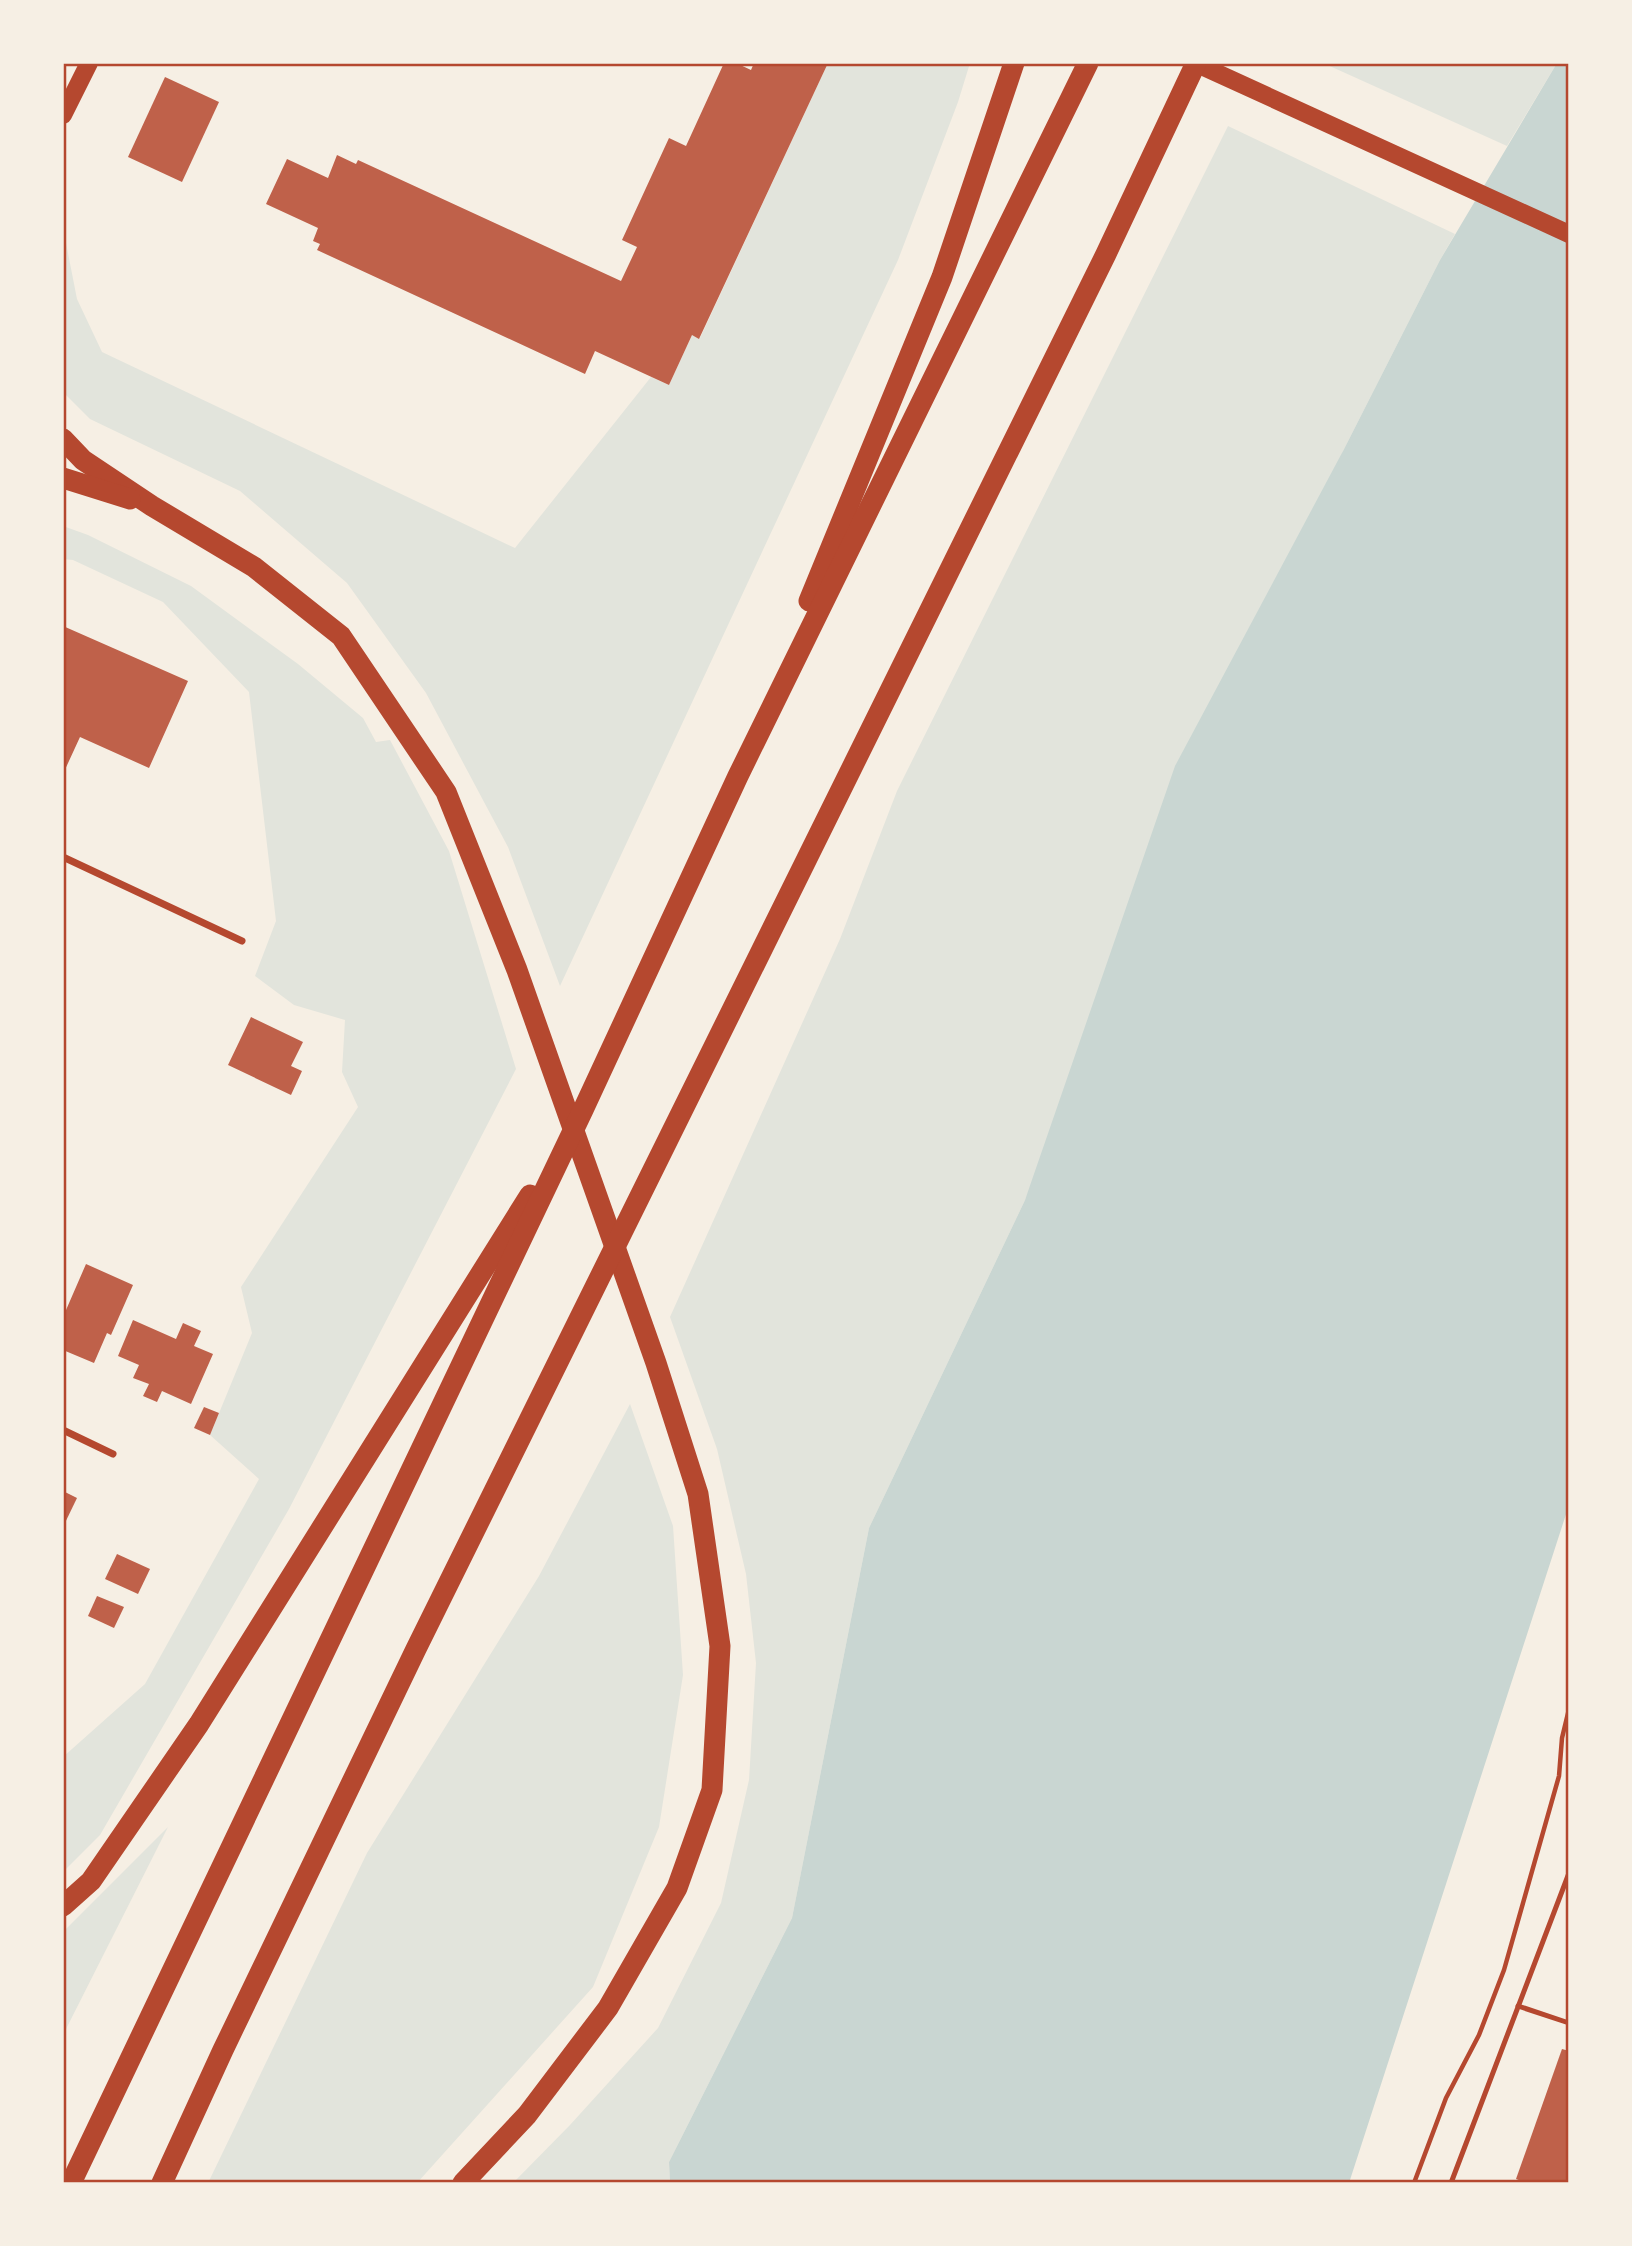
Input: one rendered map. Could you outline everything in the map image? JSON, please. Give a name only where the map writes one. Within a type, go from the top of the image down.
[{"type":"highway","points":[[738,776],[942,277],[1014,63]]},
{"type":"highway","points":[[71,2183],[583,1110],[738,776],[1087,63]]},
{"type":"highway","points":[[162,2183],[416,1649],[1106,254],[1196,63]]},
{"type":"highway","points":[[63,439],[83,460],[152,506],[254,567],[341,636],[446,792],[517,970],[656,1363],[698,1494],[720,1646],[712,1790],[677,1888],[608,2008],[527,2115],[463,2183]]},
{"type":"highway","points":[[63,478],[152,506]]},
{"type":"highway","points":[[63,1906],[91,1881],[199,1724],[583,1110]]},
{"type":"main road","points":[[63,115],[89,63]]},
{"type":"main road","points":[[1196,63],[1569,234]]},
{"type":"street","points":[[63,857],[242,941]]},
{"type":"street","points":[[63,1430],[113,1454]]},
{"type":"lane","points":[[1451,2183],[1569,1873]]},
{"type":"lane","points":[[1518,2007],[1569,2023]]},
{"type":"path","points":[[1414,2183],[1446,2098],[1479,2035],[1504,1970],[1559,1776],[1562,1738],[1569,1709]]},
{"type":"shaded area","points":[[828,63],[970,63],[958,102],[898,260],[560,986],[508,847],[426,693],[347,583],[240,491],[90,419],[63,392],[63,250],[66,243],[77,299],[102,352],[515,548],[651,377],[669,385],[692,335],[700,338]]},
{"type":"shaded area","points":[[1323,63],[1557,63],[1507,146]]},
{"type":"shaded area","points":[[1557,63],[1569,63],[1569,1505],[1349,2183],[670,2183],[669,2162],[792,1918],[869,1528],[1025,1200],[1175,766],[1343,451],[1440,260]]},
{"type":"shaded area","points":[[1228,126],[1455,234],[1343,451],[1025,1200],[869,1528],[792,1918],[669,2162],[670,2183],[513,2183],[658,2028],[721,1903],[749,1780],[756,1663],[746,1574],[717,1449],[670,1317],[840,939],[897,791]]},
{"type":"shaded area","points":[[63,526],[88,535],[191,586],[298,664],[363,718],[376,742],[390,740],[449,851],[516,1069],[289,1509],[100,1835],[63,1872],[63,1757],[145,1684],[259,1479],[210,1435],[252,1333],[241,1287],[358,1107],[342,1072],[345,1020],[294,1005],[255,976],[276,921],[249,692],[163,602],[73,560],[63,559]]},
{"type":"shaded area","points":[[630,1404],[673,1526],[683,1675],[659,1827],[593,1987],[417,2183],[208,2183],[367,1853],[539,1576]]},
{"type":"shaded area","points":[[168,1827],[67,2027],[63,2037],[63,1932]]},
{"type":"building","points":[[724,63],[736,63],[751,70],[754,63],[828,63],[699,339],[692,335],[669,385],[595,351],[585,374],[317,250],[320,244],[313,241],[318,228],[266,204],[287,159],[328,178],[337,155],[356,164],[358,160],[621,281],[637,247],[622,240],[669,138],[686,146]]},
{"type":"building","points":[[165,77],[219,102],[182,182],[128,157]]},
{"type":"building","points":[[63,626],[188,681],[149,768],[80,737],[63,774]]},
{"type":"building","points":[[251,1017],[303,1042],[291,1066],[302,1071],[291,1095],[228,1065]]},
{"type":"building","points":[[86,1264],[133,1285],[111,1335],[107,1333],[94,1363],[63,1350],[63,1317]]},
{"type":"building","points":[[133,1320],[176,1339],[183,1323],[201,1331],[194,1346],[213,1354],[191,1404],[162,1391],[157,1402],[143,1396],[149,1384],[133,1378],[139,1365],[118,1356]]},
{"type":"building","points":[[204,1407],[219,1413],[210,1435],[194,1428]]},
{"type":"building","points":[[63,1491],[77,1498],[63,1527]]},
{"type":"building","points":[[117,1554],[150,1569],[138,1594],[105,1579]]},
{"type":"building","points":[[97,1596],[124,1607],[114,1628],[88,1616]]},
{"type":"building","points":[[1562,2049],[1569,2051],[1569,2183],[1527,2183],[1516,2179]]}]
